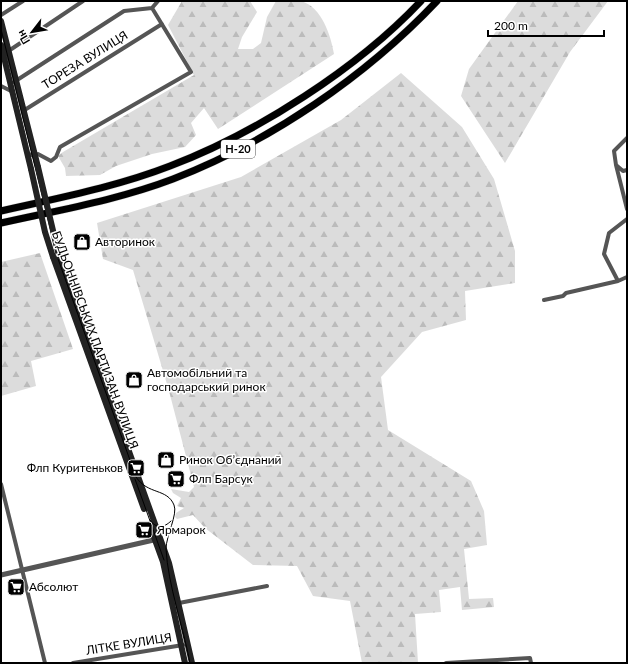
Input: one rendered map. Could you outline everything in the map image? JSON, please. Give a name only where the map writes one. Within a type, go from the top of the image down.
[{"type":"main road","name":"Н-20","points":[[1,211],[132,179],[176,164],[220,144],[249,129],[331,78],[377,42],[421,1]]},
{"type":"main road","name":"Н-20","points":[[1,223],[98,202],[137,191],[173,179],[226,155],[309,107],[338,88],[387,49],[437,1]]},
{"type":"main road","name":"БУДЬОННІВСЬКИХ ПАРТИЗАН ВУЛИЦЯ","points":[[1,21],[6,53],[20,111],[30,169],[45,232],[56,256],[157,540],[185,663]]},
{"type":"main road","name":"БУДЬОННІВСЬКИХ ПАРТИЗАН ВУЛИЦЯ","points":[[1,45],[6,53]]},
{"type":"main road","name":"БУДЬОННІВСЬКИХ ПАРТИЗАН ВУЛИЦЯ","points":[[20,111],[38,167],[56,256]]},
{"type":"main road","name":"БУДЬОННІВСЬКИХ ПАРТИЗАН ВУЛИЦЯ","points":[[157,540],[169,563],[189,643],[192,663]]},
{"type":"street","points":[[1,15],[23,1]]},
{"type":"street","points":[[6,53],[83,1]]},
{"type":"street","points":[[13,82],[124,10],[152,8],[158,1]]},
{"type":"street","points":[[27,153],[34,156],[38,154],[52,161],[56,158],[60,148],[191,72],[152,8]]},
{"type":"street","name":"ТОРЕЗА ВУЛИЦЯ","points":[[20,111],[162,24]]},
{"type":"street","points":[[1,86],[16,92]]},
{"type":"street","points":[[627,138],[614,151],[627,209]]},
{"type":"street","points":[[616,165],[623,171],[627,170]]},
{"type":"street","points":[[618,282],[604,254],[609,233],[627,220]]},
{"type":"street","points":[[544,300],[618,282],[627,278]]},
{"type":"street","points":[[1,484],[44,663]]},
{"type":"street","points":[[1,575],[157,540]]},
{"type":"street","points":[[179,603],[267,586]]},
{"type":"street","name":"ЛІТКЕ ВУЛИЦЯ","points":[[73,663],[189,643]]},
{"type":"street","points":[[446,663],[530,661]]},
{"type":"green space","points":[[182,1],[250,1],[257,12],[242,37],[238,49],[253,49],[261,43],[267,17],[276,1],[301,1],[315,9],[320,16],[331,39],[334,54],[218,129],[204,108],[191,123],[196,135],[185,147],[152,154],[116,166],[100,175],[66,176],[65,168],[58,156],[63,152],[194,75],[168,25]]},
{"type":"green space","points":[[518,1],[608,1],[570,52],[505,163],[461,96],[469,69]]},
{"type":"green space","points":[[401,73],[462,127],[494,179],[515,251],[515,283],[465,291],[466,320],[422,332],[381,377],[388,430],[471,481],[484,511],[487,545],[464,549],[469,599],[493,598],[494,607],[462,610],[460,587],[439,590],[441,612],[415,614],[418,663],[362,663],[350,601],[313,596],[297,566],[253,565],[205,528],[193,515],[177,519],[175,517],[176,513],[184,508],[177,506],[181,498],[173,493],[171,489],[189,492],[194,487],[169,391],[133,270],[103,259],[97,223],[241,177],[341,120]]},
{"type":"green space","points":[[40,253],[73,349],[31,361],[36,386],[1,396],[1,262]]},
{"type":"tram line","points":[[1,29],[57,256],[136,477],[146,487],[167,496],[174,505],[175,509],[166,549],[167,563],[190,663]]},
{"type":"tram line","points":[[135,479],[164,560]]},
{"type":"tram line","points":[[150,520],[157,526],[166,525],[171,521]]},
{"type":"place","name":"Авторинок","points":[[82,242]]},
{"type":"place","name":"Автомобільний та господарський ринок","points":[[134,380]]},
{"type":"place","name":"Ринок Обʼєднаний","points":[[166,460]]},
{"type":"place","name":"Флп Куритеньков","points":[[136,468]]},
{"type":"place","name":"Флп Барсук","points":[[176,479]]},
{"type":"place","name":"Ярмарок","points":[[144,530]]},
{"type":"place","name":"Абсолют","points":[[16,587]]}]
